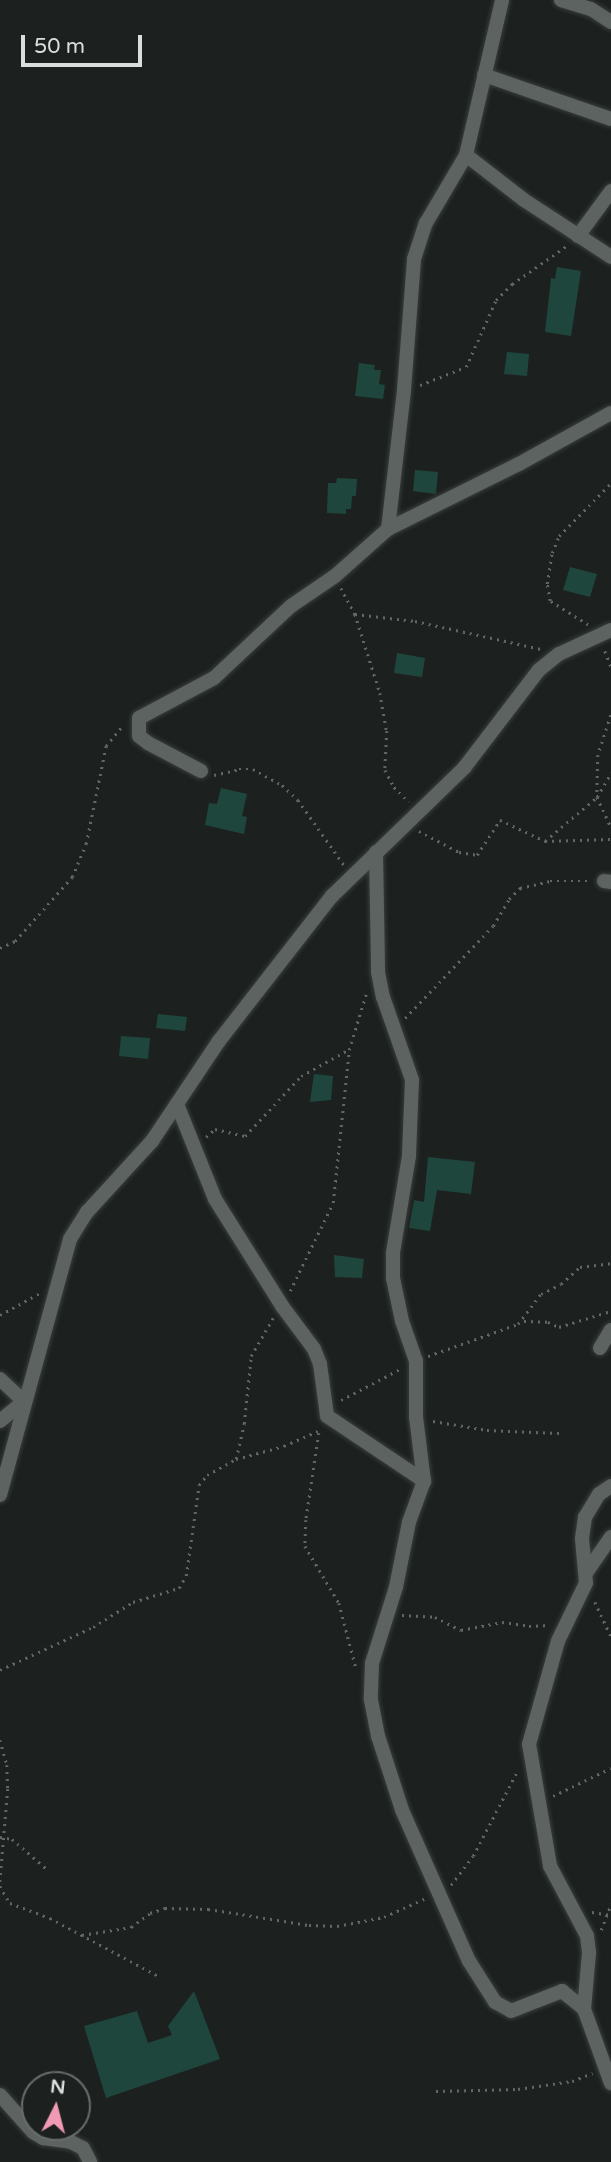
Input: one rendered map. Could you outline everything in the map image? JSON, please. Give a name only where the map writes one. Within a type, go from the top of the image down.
[{"type":"street","points":[[388,529],[404,390],[414,259],[426,223],[466,155],[502,0]]},
{"type":"street","points":[[561,0],[591,9],[611,22]]},
{"type":"street","points":[[484,75],[611,119]]},
{"type":"street","points":[[466,155],[611,257]]},
{"type":"street","points":[[578,236],[611,191]]},
{"type":"street","points":[[201,771],[139,736],[139,718],[214,678],[291,606],[335,576],[388,529],[544,451],[611,413]]},
{"type":"street","points":[[0,1495],[70,1239],[87,1212],[131,1167],[219,1041],[352,874],[420,813],[464,768],[495,731],[524,687],[559,654],[605,633]]},
{"type":"street","points":[[376,852],[378,972],[383,998],[396,1027],[412,1080],[409,1156],[393,1253],[393,1278],[402,1321],[416,1361],[416,1417],[424,1481],[409,1522],[388,1615],[372,1663],[371,1700],[378,1735],[402,1810],[469,1961],[499,2006],[511,2011],[562,1991],[584,2009]]},
{"type":"street","points":[[177,1104],[192,1148],[215,1199],[282,1307],[314,1349],[320,1364],[325,1421],[424,1481]]},
{"type":"street","points":[[600,1348],[611,1330]]},
{"type":"street","points":[[0,1379],[24,1401]]},
{"type":"street","points":[[0,1421],[24,1401]]},
{"type":"street","points":[[586,1578],[582,1539],[585,1517],[599,1494],[611,1486]]},
{"type":"street","points":[[611,1537],[586,1578],[566,1622],[528,1744],[550,1866],[575,1909],[589,1945],[584,2009],[611,2083]]},
{"type":"street","points":[[0,2095],[33,2132],[43,2138],[71,2142],[83,2148],[90,2162]]},
{"type":"path","points":[[404,390],[466,367],[496,300],[512,284],[559,254],[578,236]]},
{"type":"path","points":[[611,483],[559,536],[552,553],[547,584],[550,601],[605,633],[611,667]]},
{"type":"path","points":[[335,576],[355,614],[380,693],[387,731],[385,770],[394,787],[420,813]]},
{"type":"path","points":[[355,614],[401,618],[559,654]]},
{"type":"path","points":[[611,715],[598,755],[597,797],[611,827]]},
{"type":"path","points":[[0,948],[15,941],[72,877],[86,844],[106,746],[120,727],[139,718]]},
{"type":"path","points":[[201,771],[216,775],[246,768],[265,773],[298,800],[352,874]]},
{"type":"path","points":[[545,841],[597,797],[611,773]]},
{"type":"path","points":[[408,824],[468,854],[477,855],[500,820],[545,841],[611,839]]},
{"type":"path","points":[[396,1027],[493,926],[509,898],[520,888],[550,881],[607,881]]},
{"type":"path","points":[[236,1459],[244,1424],[251,1356],[260,1336],[282,1307],[334,1203],[349,1050],[360,1007],[378,972]]},
{"type":"path","points":[[192,1148],[215,1129],[245,1136],[301,1076],[349,1050]]},
{"type":"path","points":[[523,1321],[541,1294],[561,1284],[580,1267],[611,1263]]},
{"type":"path","points":[[0,1315],[40,1293]]},
{"type":"path","points":[[0,1670],[93,1627],[145,1596],[179,1588],[186,1576],[199,1485],[206,1475],[236,1459],[284,1446],[416,1361],[523,1321],[548,1322],[559,1327],[611,1311]]},
{"type":"path","points":[[416,1417],[487,1430],[561,1433]]},
{"type":"path","points":[[325,1421],[306,1520],[305,1546],[339,1603],[348,1646],[357,1671]]},
{"type":"path","points":[[586,1578],[611,1636]]},
{"type":"path","points":[[388,1615],[427,1615],[461,1630],[502,1622],[529,1626],[566,1622]]},
{"type":"path","points":[[0,1740],[8,1765],[0,1884],[10,1903],[82,1935],[160,1977]]},
{"type":"path","points":[[540,1802],[611,1768]]},
{"type":"path","points":[[82,1935],[131,1927],[150,1913],[185,1907],[309,1925],[337,1926],[384,1917],[439,1894],[455,1882],[473,1856],[518,1769]]},
{"type":"path","points":[[0,1837],[18,1844],[48,1870]]},
{"type":"path","points":[[575,1909],[610,1915],[611,1903]]},
{"type":"path","points":[[436,2091],[518,2088],[572,2081],[606,2068]]},
{"type":"building","points":[[557,267],[581,271],[571,336],[545,332],[551,278],[555,279]]},
{"type":"building","points":[[507,352],[529,354],[527,376],[504,374]]},
{"type":"building","points":[[359,363],[375,365],[374,370],[381,370],[379,384],[385,385],[383,399],[355,396]]},
{"type":"building","points":[[415,470],[438,472],[436,494],[413,491]]},
{"type":"building","points":[[337,478],[357,479],[356,496],[352,496],[351,509],[346,509],[346,514],[327,513],[328,483],[336,483]]},
{"type":"building","points":[[570,567],[597,574],[590,597],[563,590]]},
{"type":"building","points":[[397,653],[425,658],[422,677],[394,673]]},
{"type":"building","points":[[221,788],[247,794],[242,816],[247,817],[244,834],[205,825],[209,803],[217,804]]},
{"type":"building","points":[[158,1014],[187,1017],[185,1031],[156,1028]]},
{"type":"building","points":[[121,1036],[150,1038],[148,1059],[119,1056]]},
{"type":"building","points":[[314,1074],[333,1076],[331,1100],[310,1102]]},
{"type":"building","points":[[428,1157],[475,1162],[471,1194],[437,1190],[430,1231],[409,1228],[414,1200],[424,1202]]},
{"type":"building","points":[[334,1255],[364,1259],[362,1278],[335,1277]]},
{"type":"building","points":[[194,1991],[220,2059],[106,2098],[84,2026],[137,2011],[148,2043],[172,2035],[168,2026]]}]
